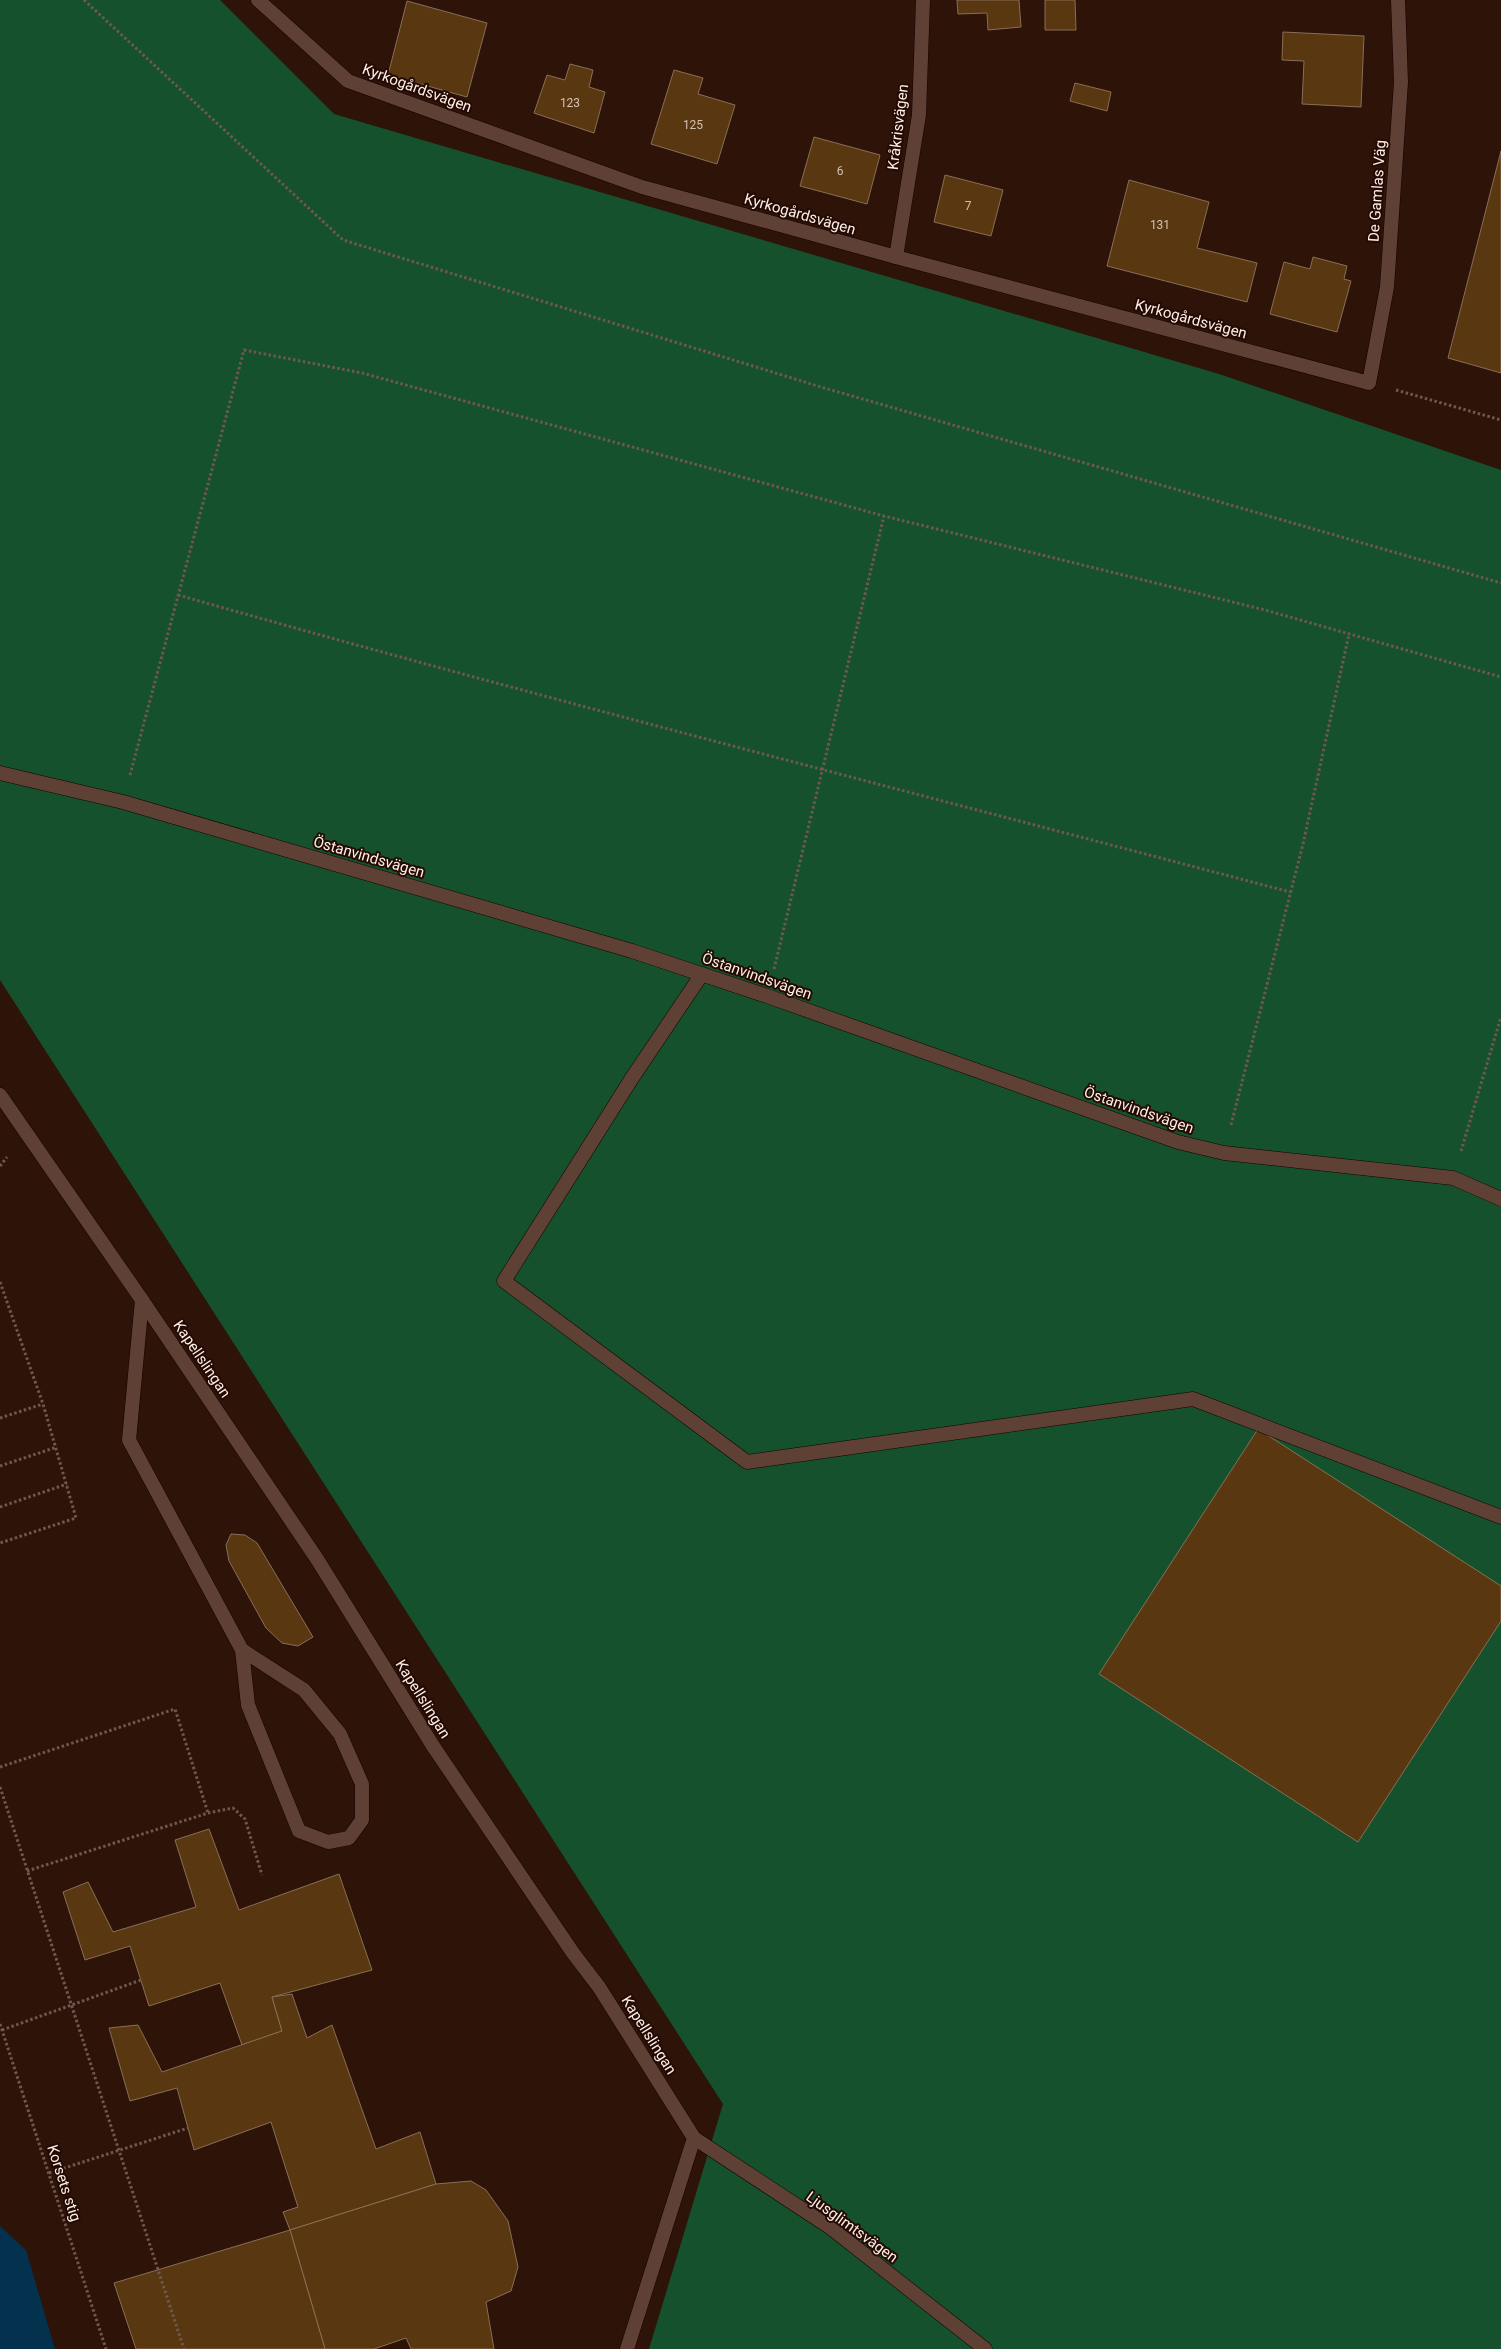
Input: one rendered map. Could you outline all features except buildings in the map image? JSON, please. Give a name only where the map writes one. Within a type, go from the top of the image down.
[{"type":"street","name":"Kyrkogårdsvägen","points":[[258,0],[348,81],[642,187],[1369,383]]},
{"type":"street","name":"Kråkrisvägen","points":[[896,257],[919,115],[923,0]]},
{"type":"street","name":"De Gamlas Väg","points":[[1369,383],[1387,277],[1401,82],[1398,0]]},
{"type":"street","name":"Östanvindsvägen","points":[[0,772],[123,802],[702,974],[1178,1142],[1224,1153],[1453,1178],[1501,1200]]},
{"type":"street","points":[[702,974],[632,1078],[504,1281],[747,1462],[1193,1399],[1501,1518]]},
{"type":"street","name":"Kapellslingan","points":[[0,1095],[142,1300],[317,1559],[433,1746],[573,1953],[599,1987],[694,2138]]},
{"type":"street","points":[[142,1300],[129,1440],[242,1650],[248,1705],[299,1832],[328,1842],[349,1838],[362,1820],[362,1784],[340,1734],[304,1690],[242,1650]]},
{"type":"street","points":[[627,2349],[694,2138]]},
{"type":"street","name":"Ljusglimtsvägen","points":[[694,2138],[831,2228],[985,2349]]},
{"type":"path","points":[[84,0],[343,240],[821,387],[1501,583]]},
{"type":"path","points":[[123,802],[244,350],[362,373],[884,516],[1265,610],[1501,677]]},
{"type":"path","points":[[1369,383],[1501,420]]},
{"type":"path","points":[[767,996],[884,516]]},
{"type":"path","points":[[178,595],[372,650],[1290,892]]},
{"type":"path","points":[[1224,1153],[1290,892],[1349,634]]},
{"type":"path","points":[[1453,1178],[1501,1017]]},
{"type":"path","points":[[0,1282],[57,1447],[76,1518],[0,1543]]},
{"type":"path","points":[[0,1418],[43,1404]]},
{"type":"path","points":[[0,1466],[57,1447]]},
{"type":"path","points":[[0,1507],[66,1484]]},
{"type":"path","points":[[0,1768],[175,1709],[208,1813]]},
{"type":"path","points":[[0,1787],[117,2151],[184,2349]]},
{"type":"path","points":[[27,1871],[208,1813],[233,1808],[245,1820],[262,1875]]},
{"type":"path","points":[[2,2030],[140,1980]]},
{"type":"path","name":"Korsets stig","points":[[0,2024],[106,2349]]},
{"type":"path","points":[[48,2173],[188,2128]]},
{"type":"green space","points":[[0,0],[220,0],[334,114],[1219,374],[1501,470],[1501,2349],[649,2349],[723,2104],[0,980]]},
{"type":"water","points":[[0,2226],[26,2250],[55,2349],[0,2349]]}]
